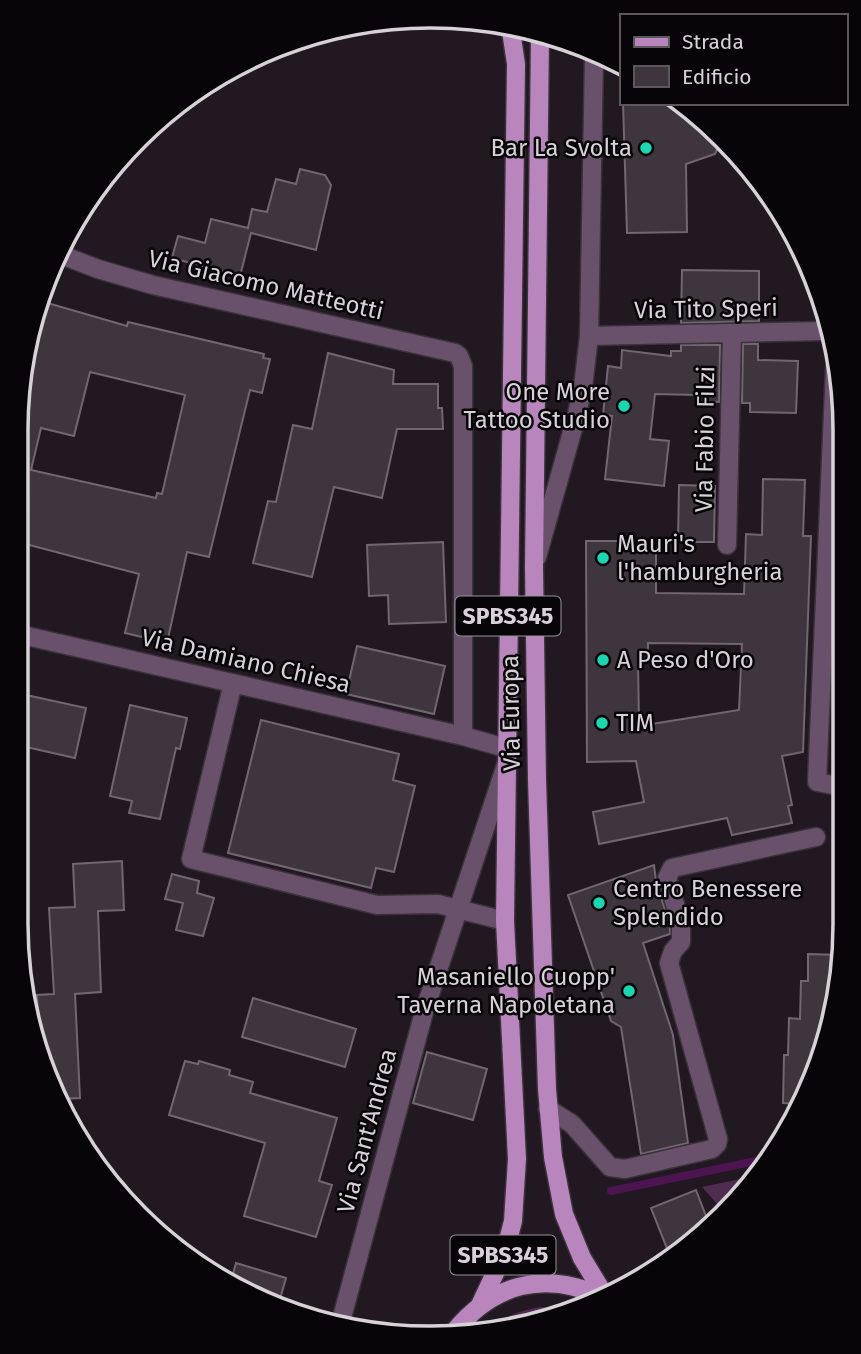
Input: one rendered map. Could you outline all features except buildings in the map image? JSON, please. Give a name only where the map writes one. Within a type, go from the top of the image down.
[{"type":"main road","name":"Via Europa","points":[[480,1305],[505,1252],[516,1201],[517,1158],[505,921],[516,64],[512,37]]},
{"type":"main road","name":"Via Europa","points":[[540,43],[534,567],[537,780],[548,1109],[553,1157],[564,1214],[582,1258],[599,1288]]},
{"type":"main road","name":"Via Europa","points":[[461,1325],[480,1305],[499,1293],[520,1286],[542,1282],[565,1284],[592,1292]]},
{"type":"street","points":[[534,567],[576,418],[589,336],[600,66]]},
{"type":"street","name":"Via Giacomo Matteotti","points":[[68,257],[125,278],[455,353],[461,361]]},
{"type":"street","name":"Via Tito Speri","points":[[589,336],[820,331]]},
{"type":"street","name":"Via Fabio Filzi","points":[[727,545],[732,333]]},
{"type":"street","name":"Via Europa","points":[[461,361],[463,736],[506,756]]},
{"type":"street","points":[[833,422],[817,782],[833,786]]},
{"type":"street","name":"Via Damiano Chiesa","points":[[28,636],[463,736]]},
{"type":"street","points":[[233,683],[191,859],[377,905],[438,904],[505,921]]},
{"type":"street","name":"Via Sant'Andrea","points":[[342,1316],[424,1012],[506,756]]},
{"type":"street","points":[[548,1109],[572,1124],[610,1167],[625,1170],[712,1149],[717,1144],[718,1139],[669,963],[673,951],[681,942],[681,924],[667,878],[672,868],[816,837]]},
{"type":"shaded area","points":[[742,1179],[718,1205],[702,1187]]},
{"type":"shaded area","points":[[550,1308],[503,1319],[514,1314]]},
{"type":"waterway","points":[[611,1191],[755,1161]]},
{"type":"place","name":"Bar La Svolta","points":[[646,148]]},
{"type":"place","name":"One More Tattoo Studio","points":[[624,406]]},
{"type":"place","name":"Mauri's l'hamburgheria","points":[[603,558]]},
{"type":"place","name":"A Peso d'Oro","points":[[603,660]]},
{"type":"place","name":"TIM","points":[[602,723]]},
{"type":"place","name":"Centro Benessere Splendido","points":[[599,903]]},
{"type":"place","name":"Masaniello Cuopp' Taverna Napoletana","points":[[629,991]]}]
